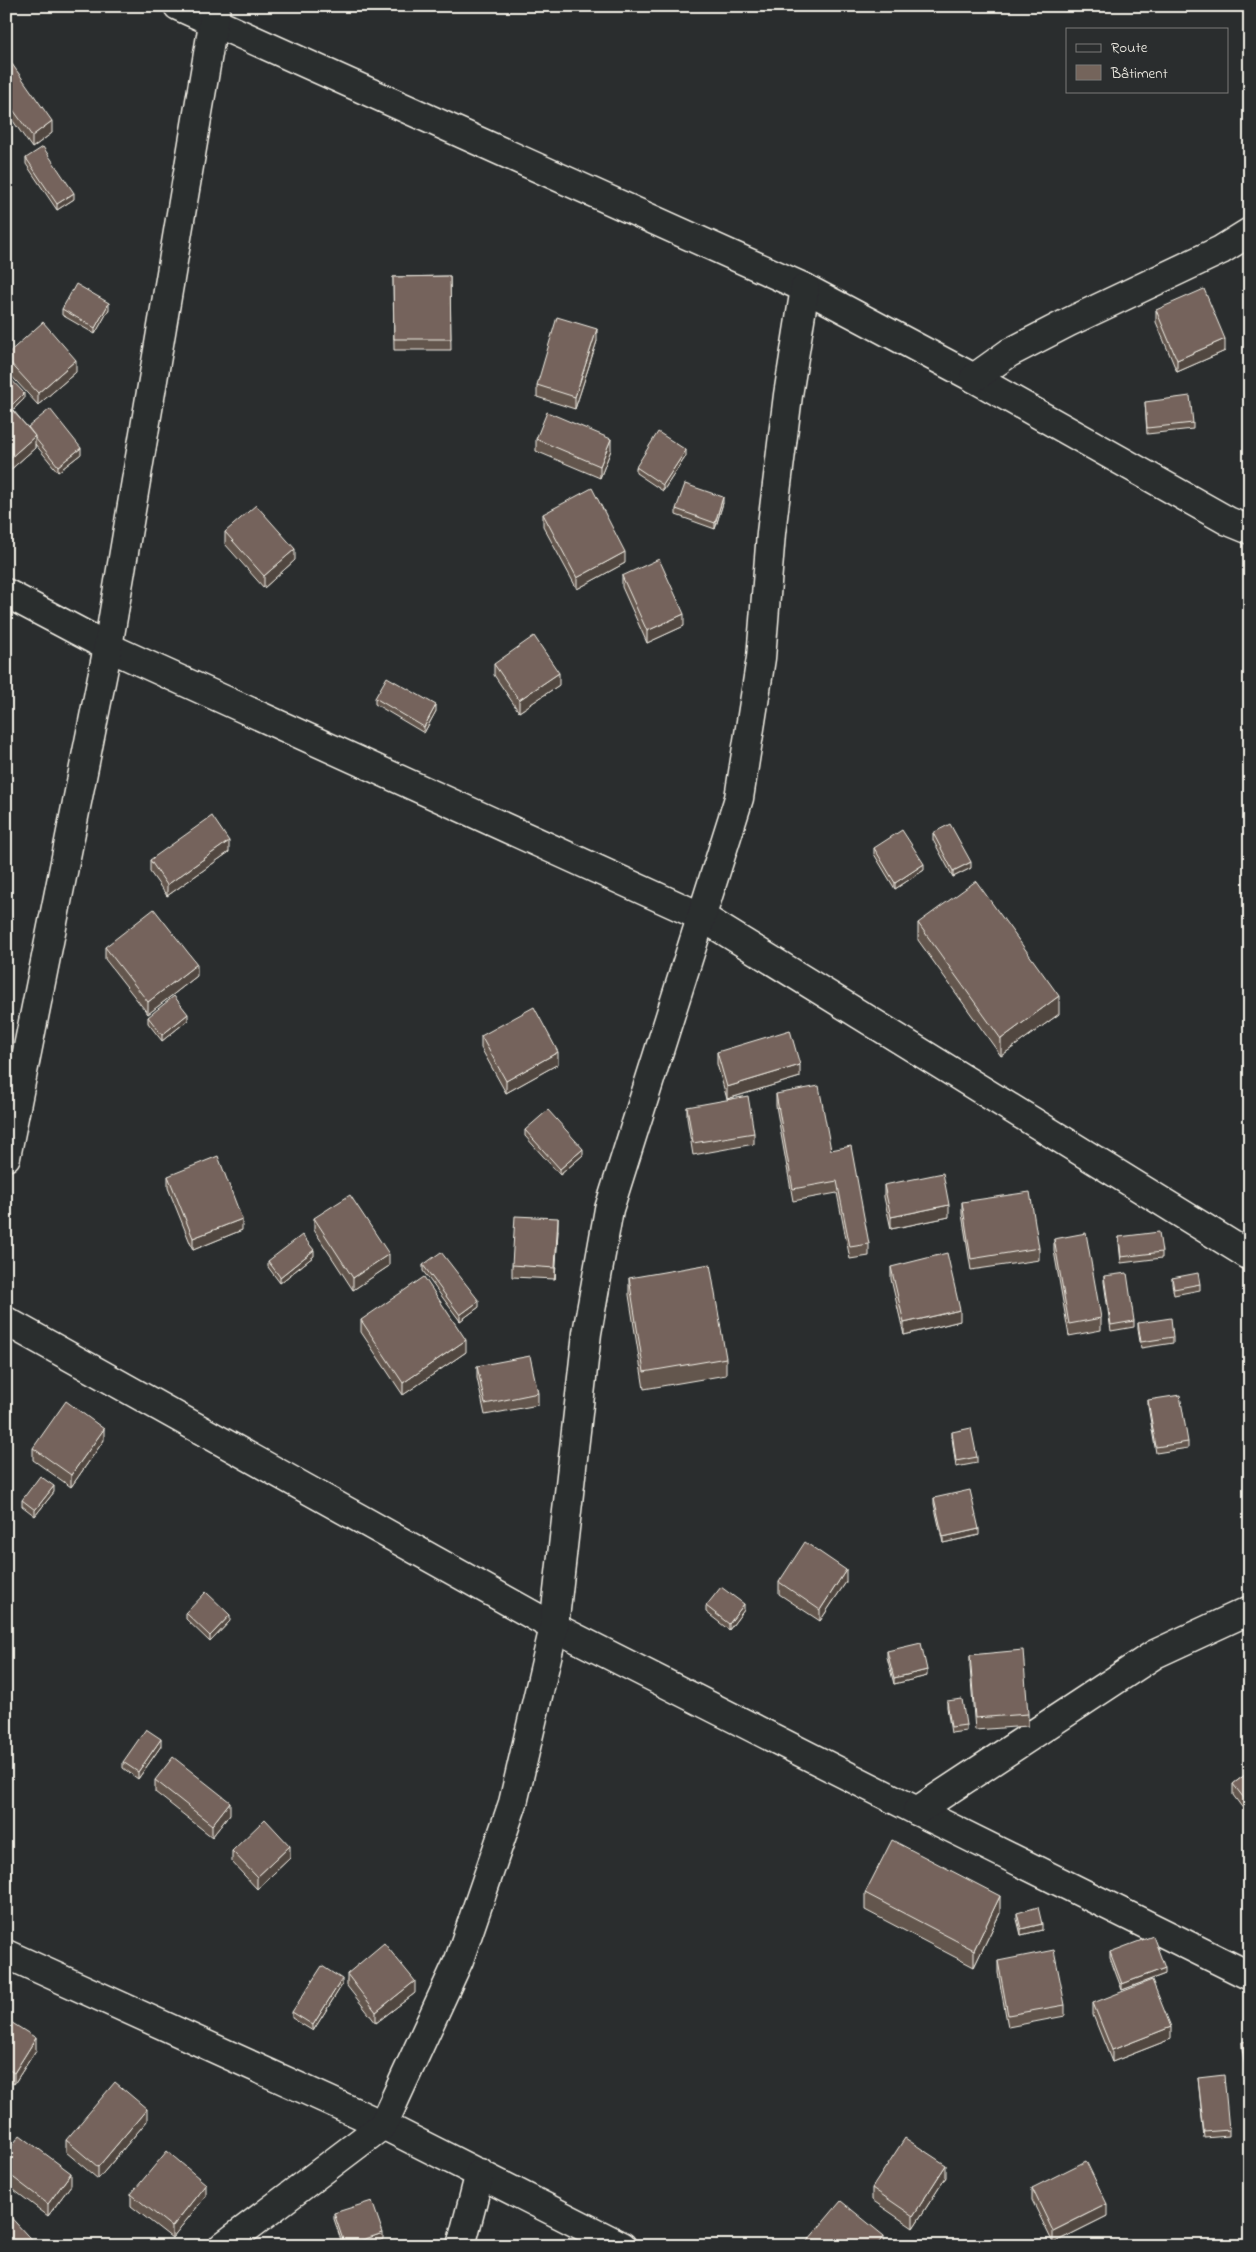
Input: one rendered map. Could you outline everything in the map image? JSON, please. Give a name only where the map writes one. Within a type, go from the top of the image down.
[{"type":"street","points":[[178,6],[214,15],[805,288],[974,378],[1228,521],[1250,530]]},
{"type":"street","points":[[6,1157],[108,647],[214,15]]},
{"type":"street","points":[[974,378],[1008,353],[1221,250],[1250,232]]},
{"type":"street","points":[[223,2246],[383,2125],[459,1960],[513,1803],[554,1626],[587,1333],[609,1209],[738,798],[761,658],[771,533],[788,395],[805,288]]},
{"type":"street","points":[[6,593],[108,647],[702,916],[1250,1256]]},
{"type":"street","points":[[6,1321],[554,1626],[916,1811],[1250,1976]]},
{"type":"street","points":[[916,1811],[1147,1659],[1250,1610]]},
{"type":"street","points":[[6,1954],[383,2125],[622,2246]]},
{"type":"street","points":[[461,2246],[480,2173]]},
{"type":"building","points":[[12,64],[52,121],[32,136],[6,100],[6,68]]},
{"type":"building","points":[[43,147],[74,193],[57,204],[26,158]]},
{"type":"building","points":[[450,276],[451,339],[394,339],[393,277]]},
{"type":"building","points":[[76,284],[109,303],[95,328],[62,309]]},
{"type":"building","points":[[1204,289],[1225,339],[1177,360],[1156,310]]},
{"type":"building","points":[[557,317],[597,329],[575,397],[537,385]]},
{"type":"building","points":[[43,322],[76,360],[38,393],[6,358],[6,355]]},
{"type":"building","points":[[6,374],[24,393],[10,407],[6,403]]},
{"type":"building","points":[[1190,396],[1193,423],[1147,428],[1145,402]]},
{"type":"building","points":[[6,403],[35,436],[8,460],[6,458]]},
{"type":"building","points":[[50,409],[81,448],[58,466],[28,427]]},
{"type":"building","points":[[547,412],[611,439],[600,466],[536,439]]},
{"type":"building","points":[[658,432],[686,450],[663,485],[636,467]]},
{"type":"building","points":[[685,484],[723,497],[715,523],[676,509]]},
{"type":"building","points":[[592,488],[625,552],[577,578],[543,514]]},
{"type":"building","points":[[256,505],[295,549],[264,576],[225,532]]},
{"type":"building","points":[[659,559],[684,614],[647,631],[622,576]]},
{"type":"building","points":[[534,636],[559,673],[519,700],[494,664]]},
{"type":"building","points":[[387,677],[436,705],[424,727],[375,698]]},
{"type":"building","points":[[212,816],[229,841],[167,885],[150,860]]},
{"type":"building","points":[[950,824],[971,862],[953,871],[933,833]]},
{"type":"building","points":[[902,830],[924,864],[895,883],[874,848]]},
{"type":"building","points":[[976,881],[1059,996],[1001,1039],[918,923]]},
{"type":"building","points":[[154,909],[197,964],[148,1002],[105,947]]},
{"type":"building","points":[[174,996],[188,1014],[162,1035],[148,1017]]},
{"type":"building","points":[[534,1007],[558,1052],[506,1081],[481,1036]]},
{"type":"building","points":[[790,1030],[800,1065],[727,1087],[717,1052]]},
{"type":"building","points":[[819,1086],[831,1150],[851,1146],[869,1244],[850,1247],[837,1181],[793,1189],[776,1094]]},
{"type":"building","points":[[748,1096],[754,1133],[693,1143],[687,1107]]},
{"type":"building","points":[[548,1110],[583,1149],[560,1169],[525,1130]]},
{"type":"building","points":[[218,1156],[242,1219],[193,1238],[168,1176]]},
{"type":"building","points":[[943,1173],[949,1205],[891,1217],[884,1185]]},
{"type":"building","points":[[1030,1192],[1039,1248],[971,1259],[962,1202]]},
{"type":"building","points":[[350,1195],[389,1254],[353,1278],[314,1218]]},
{"type":"building","points":[[515,1216],[558,1218],[555,1268],[512,1265]]},
{"type":"building","points":[[1159,1232],[1162,1252],[1121,1257],[1119,1237]]},
{"type":"building","points":[[1086,1233],[1101,1318],[1069,1324],[1054,1239]]},
{"type":"building","points":[[302,1235],[314,1250],[280,1277],[268,1261]]},
{"type":"building","points":[[441,1252],[479,1301],[460,1315],[423,1265]]},
{"type":"building","points":[[947,1253],[960,1310],[904,1323],[891,1267]]},
{"type":"building","points":[[710,1264],[726,1358],[644,1372],[629,1278]]},
{"type":"building","points":[[1127,1273],[1134,1321],[1111,1325],[1104,1276]]},
{"type":"building","points":[[1198,1273],[1200,1284],[1174,1289],[1172,1278]]},
{"type":"building","points":[[424,1277],[466,1340],[403,1383],[361,1320]]},
{"type":"building","points":[[1171,1318],[1173,1337],[1141,1342],[1138,1323]]},
{"type":"building","points":[[530,1356],[538,1393],[485,1404],[477,1366]]},
{"type":"building","points":[[1180,1395],[1188,1442],[1156,1447],[1148,1400]]},
{"type":"building","points":[[66,1401],[104,1429],[71,1475],[33,1448]]},
{"type":"building","points":[[971,1428],[977,1457],[956,1461],[952,1432]]},
{"type":"building","points":[[40,1476],[54,1486],[35,1510],[22,1500]]},
{"type":"building","points":[[970,1490],[979,1529],[943,1537],[934,1498]]},
{"type":"building","points":[[805,1542],[846,1570],[820,1610],[779,1582]]},
{"type":"building","points":[[721,1587],[744,1604],[729,1624],[706,1606]]},
{"type":"building","points":[[206,1592],[230,1615],[210,1636],[186,1613]]},
{"type":"building","points":[[921,1643],[927,1670],[894,1678],[887,1651]]},
{"type":"building","points":[[1023,1650],[1028,1714],[975,1718],[970,1655]]},
{"type":"building","points":[[962,1699],[966,1725],[951,1727],[947,1701]]},
{"type":"building","points":[[146,1729],[161,1739],[138,1772],[123,1762]]},
{"type":"building","points":[[173,1757],[230,1802],[212,1825],[155,1780]]},
{"type":"building","points":[[1250,1771],[1250,1806],[1233,1784]]},
{"type":"building","points":[[265,1819],[290,1846],[257,1877],[232,1851]]},
{"type":"building","points":[[892,1840],[1000,1896],[974,1950],[865,1893]]},
{"type":"building","points":[[1038,1907],[1042,1924],[1021,1929],[1017,1913]]},
{"type":"building","points":[[1153,1936],[1165,1968],[1122,1984],[1110,1952]]},
{"type":"building","points":[[384,1943],[415,1981],[376,2012],[347,1974]]},
{"type":"building","points":[[1054,1950],[1065,2005],[1008,2015],[998,1961]]},
{"type":"building","points":[[322,1966],[342,1979],[313,2025],[292,2012]]},
{"type":"building","points":[[1152,1980],[1171,2027],[1112,2050],[1093,2003]]},
{"type":"building","points":[[6,2019],[36,2038],[14,2073],[6,2068]]},
{"type":"building","points":[[1250,2041],[1250,2069],[1246,2069],[1242,2042]]},
{"type":"building","points":[[1224,2075],[1229,2130],[1204,2132],[1198,2078]]},
{"type":"building","points":[[115,2082],[147,2109],[98,2167],[66,2140]]},
{"type":"building","points":[[20,2135],[71,2173],[48,2204],[6,2172],[6,2154]]},
{"type":"building","points":[[905,2138],[946,2165],[913,2216],[872,2188]]},
{"type":"building","points":[[167,2151],[206,2184],[172,2227],[131,2194]]},
{"type":"building","points":[[1086,2161],[1107,2204],[1053,2231],[1032,2188]]},
{"type":"building","points":[[372,2201],[383,2233],[345,2246],[334,2213]]},
{"type":"building","points":[[841,2201],[884,2236],[876,2246],[803,2246]]},
{"type":"building","points":[[6,2212],[37,2246],[6,2246]]}]
